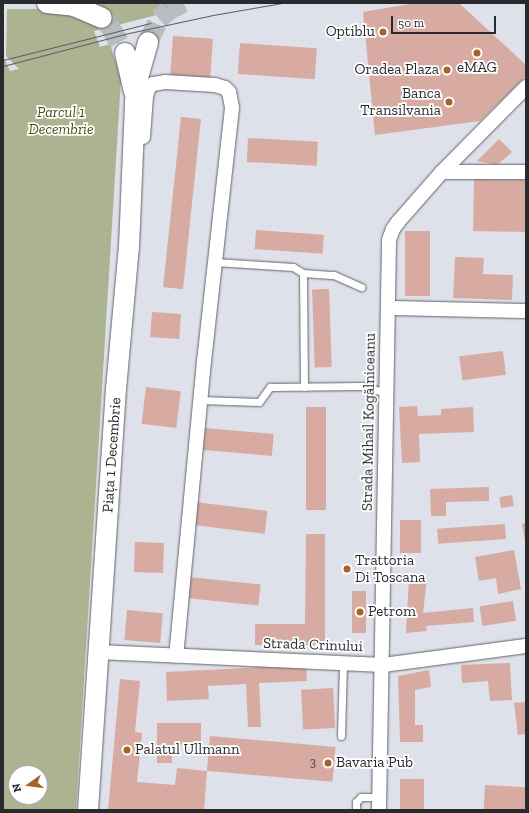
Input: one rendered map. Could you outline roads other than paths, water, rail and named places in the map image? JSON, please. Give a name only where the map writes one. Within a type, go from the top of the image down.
[{"type":"street","points":[[47,3],[74,6],[102,18]]},
{"type":"street","name":"Piața 1 Decembrie","points":[[88,810],[116,389],[129,247],[135,100],[139,74],[148,42]]},
{"type":"street","name":"Piața 1 Decembrie","points":[[125,53],[135,100]]},
{"type":"street","points":[[129,247],[135,234],[146,96],[151,85],[165,82],[220,86],[229,92],[232,100],[200,400],[176,656]]},
{"type":"street","name":"Strada Mihail Kogălniceanu","points":[[380,803],[389,240],[393,229],[442,172],[526,87]]},
{"type":"street","points":[[442,172],[526,172]]},
{"type":"street","points":[[388,308],[526,311]]},
{"type":"street","name":"Strada Crinului","points":[[98,652],[383,665],[526,646]]},
{"type":"lane","points":[[214,262],[293,267],[302,273],[334,275],[361,287]]},
{"type":"lane","points":[[302,273],[304,387]]},
{"type":"lane","points":[[200,400],[259,402],[270,387],[361,386],[387,393]]},
{"type":"lane","points":[[341,736],[343,663]]},
{"type":"lane","points":[[356,810],[356,802],[361,797],[380,803]]},
{"type":"tunnel","points":[[148,42],[159,19],[169,10],[183,3]]},
{"type":"tunnel","points":[[102,18],[109,25],[125,53]]},
{"type":"tram line","points":[[3,66],[129,33],[213,15],[282,3]]},
{"type":"tram line","points":[[3,60],[150,23]]},
{"type":"place","name":"Optiblu","points":[[383,32]]},
{"type":"place","name":"eMAG","points":[[477,53]]},
{"type":"place","name":"Oradea Plaza","points":[[447,70]]},
{"type":"place","name":"Banca Transilvania","points":[[449,102]]},
{"type":"place","name":"Trattoria Di Toscana","points":[[347,569]]},
{"type":"place","name":"Petrom","points":[[360,612]]},
{"type":"place","name":"Palatul Ullmann","points":[[127,750]]},
{"type":"place","name":"Bavaria Pub","points":[[328,763]]},
{"type":"park label","name":"Parcul 1 Decembrie","points":[[61,120]]}]
